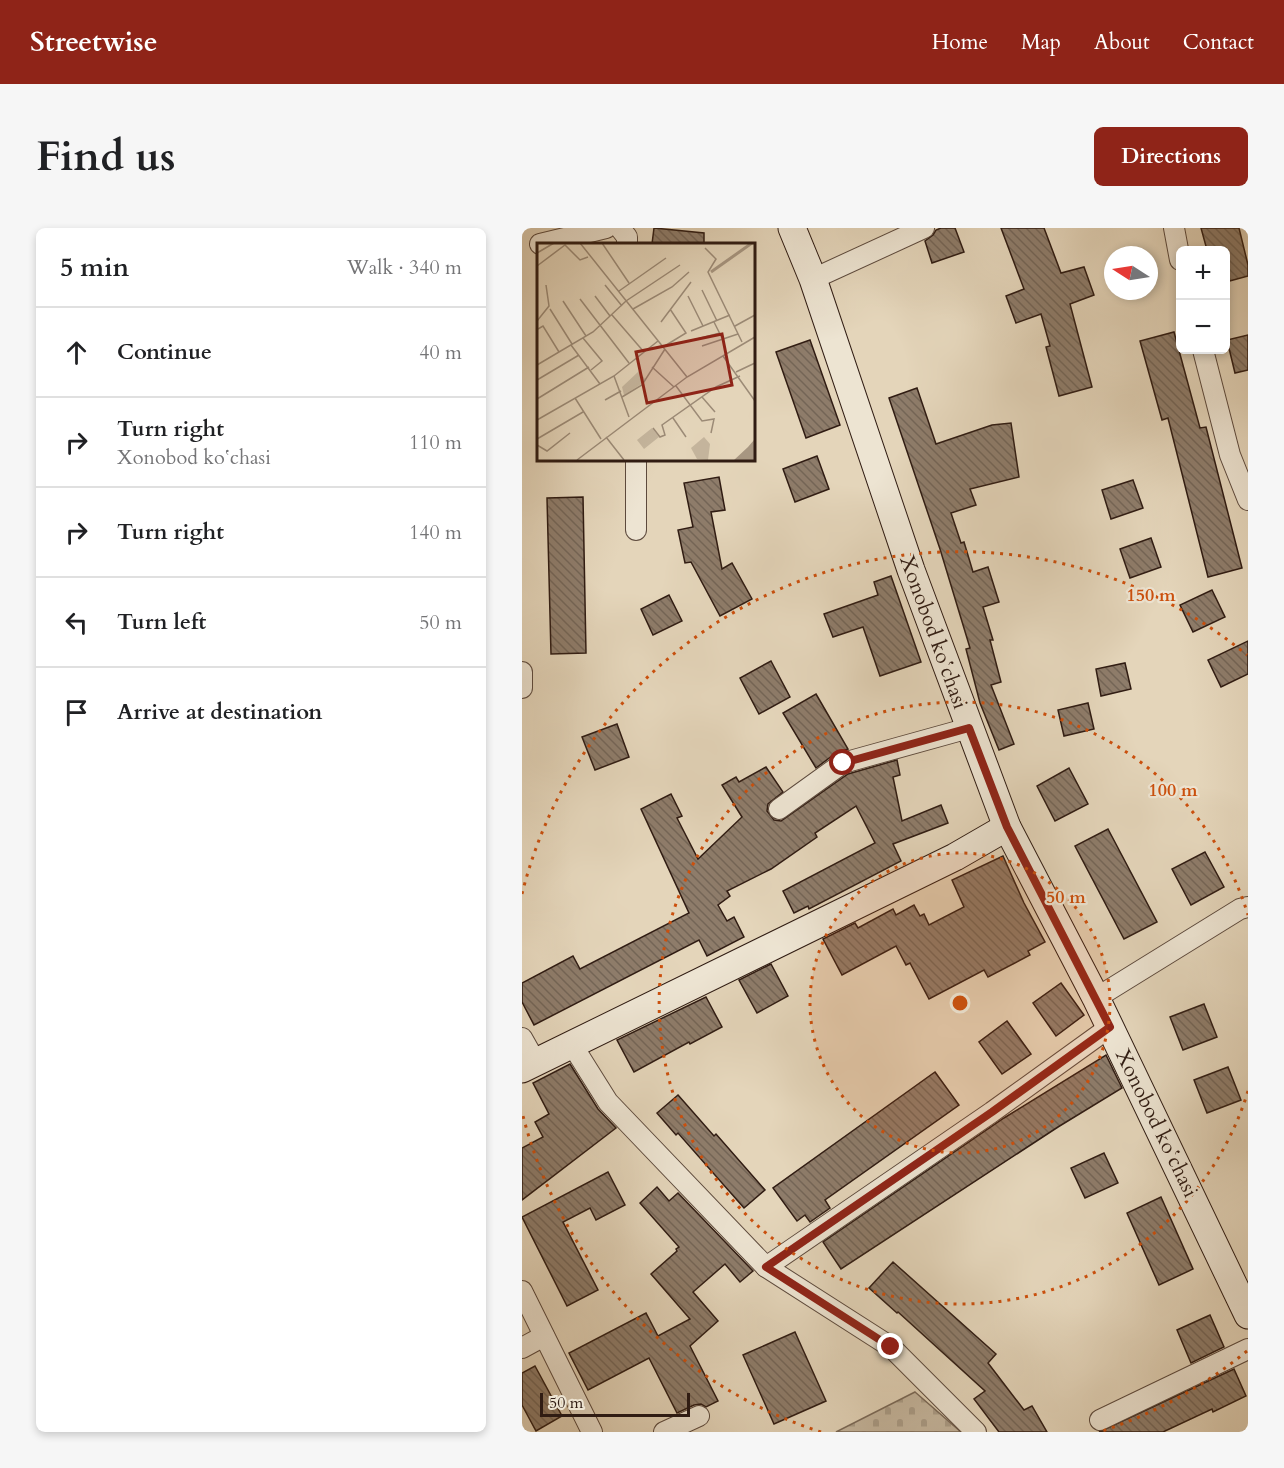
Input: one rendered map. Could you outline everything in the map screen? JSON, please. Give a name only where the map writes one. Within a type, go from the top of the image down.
[{"type":"main road","name":"Xonobod koʻchasi","points":[[792,228],[813,279],[911,570],[1007,827],[1096,998],[1248,1315]]},
{"type":"main road","points":[[529,1065],[955,858],[1007,827]]},
{"type":"street","points":[[547,243],[606,228]]},
{"type":"street","points":[[620,228],[627,237],[627,243]]},
{"type":"street","points":[[813,279],[924,228]]},
{"type":"street","points":[[1174,228],[1177,246]]},
{"type":"street","points":[[522,249],[537,245]]},
{"type":"street","points":[[1204,354],[1230,455],[1248,500]]},
{"type":"street","points":[[636,460],[636,530]]},
{"type":"street","points":[[522,672],[522,688]]},
{"type":"street","points":[[779,809],[843,763],[969,728]]},
{"type":"street","points":[[1096,998],[1240,909],[1248,907]]},
{"type":"street","points":[[766,1267],[992,1112],[1110,1027]]},
{"type":"street","points":[[522,1038],[529,1065]]},
{"type":"street","points":[[571,1043],[608,1102],[766,1267],[891,1347],[976,1432]]},
{"type":"street","points":[[522,1291],[592,1432]]},
{"type":"street","points":[[522,1348],[544,1336]]},
{"type":"street","points":[[1100,1420],[1248,1349]]},
{"type":"street","points":[[664,1432],[699,1416]]},
{"type":"green space","points":[[915,1392],[961,1432],[836,1432]]},
{"type":"building","points":[[654,228],[704,233],[704,243],[652,243]]},
{"type":"building","points":[[941,228],[955,228],[964,252],[932,263],[925,241]]},
{"type":"building","points":[[1001,228],[1044,228],[1061,273],[1084,267],[1094,295],[1070,304],[1092,387],[1059,396],[1046,347],[1050,346],[1041,314],[1016,323],[1006,296],[1024,289]]},
{"type":"building","points":[[1201,228],[1239,228],[1248,265],[1248,276],[1230,281],[1230,246],[1206,246]]},
{"type":"building","points":[[1174,332],[1176,354],[1180,354],[1200,428],[1206,427],[1242,568],[1208,577],[1168,418],[1162,420],[1140,341]]},
{"type":"building","points":[[1248,335],[1248,370],[1235,373],[1230,352],[1230,339]]},
{"type":"building","points":[[810,340],[840,425],[806,438],[776,352]]},
{"type":"building","points":[[917,388],[936,444],[992,425],[1011,423],[1019,477],[970,489],[976,505],[951,513],[961,543],[964,542],[973,572],[988,567],[999,602],[983,607],[993,640],[990,640],[1001,682],[991,685],[1014,744],[999,750],[980,703],[966,649],[970,648],[940,549],[889,398]]},
{"type":"building","points":[[817,456],[829,489],[795,502],[783,469]]},
{"type":"building","points":[[719,477],[725,510],[711,512],[722,569],[732,563],[752,599],[720,616],[691,562],[685,563],[678,530],[693,527],[684,483]]},
{"type":"building","points":[[1133,480],[1143,508],[1111,519],[1102,490]]},
{"type":"building","points":[[583,497],[586,653],[551,654],[547,498]]},
{"type":"building","points":[[1151,538],[1161,567],[1130,578],[1120,549]]},
{"type":"building","points":[[891,576],[921,662],[880,676],[863,627],[833,637],[824,614],[878,595],[874,582]]},
{"type":"building","points":[[1212,590],[1225,617],[1193,632],[1180,605]]},
{"type":"building","points":[[669,595],[682,621],[653,635],[641,609]]},
{"type":"building","points":[[1248,641],[1248,674],[1221,687],[1208,660]]},
{"type":"building","points":[[771,661],[790,697],[759,714],[740,678]]},
{"type":"building","points":[[1125,663],[1131,689],[1101,696],[1096,669]]},
{"type":"building","points":[[816,694],[848,749],[836,753],[816,768],[783,713]]},
{"type":"building","points":[[1088,703],[1094,729],[1064,736],[1058,710]]},
{"type":"building","points":[[617,724],[629,757],[595,770],[582,737]]},
{"type":"building","points":[[897,760],[900,775],[893,777],[902,821],[941,805],[948,823],[893,844],[901,861],[809,909],[808,906],[794,913],[783,891],[875,843],[856,806],[815,833],[817,837],[771,869],[727,891],[730,896],[718,905],[727,921],[734,917],[744,937],[707,956],[699,940],[534,1025],[522,1002],[522,983],[573,956],[580,969],[689,913],[641,809],[671,794],[682,816],[677,818],[698,859],[742,817],[722,785],[736,777],[739,782],[766,767],[783,792],[768,804],[767,811],[774,820],[781,821],[848,774]]},
{"type":"building","points":[[1069,768],[1088,804],[1055,821],[1037,786]]},
{"type":"building","points":[[1108,829],[1157,922],[1124,939],[1075,846]]},
{"type":"building","points":[[1205,852],[1224,887],[1191,905],[1172,869]]},
{"type":"building","points":[[1003,856],[1045,942],[1028,951],[1030,955],[988,977],[984,970],[929,999],[910,963],[906,965],[896,946],[842,975],[823,939],[855,923],[858,928],[893,909],[896,915],[914,905],[920,916],[924,914],[929,925],[964,907],[952,880]]},
{"type":"building","points":[[771,964],[788,996],[757,1013],[739,980]]},
{"type":"building","points":[[1061,983],[1084,1015],[1056,1036],[1033,1003]]},
{"type":"building","points":[[706,997],[722,1027],[634,1072],[617,1040]]},
{"type":"building","points":[[1204,1004],[1217,1037],[1183,1050],[1170,1017]]},
{"type":"building","points":[[1007,1021],[1031,1054],[1002,1074],[979,1042]]},
{"type":"building","points":[[1106,1055],[1122,1088],[1058,1127],[841,1269],[823,1242],[1004,1118]]},
{"type":"building","points":[[570,1064],[598,1109],[616,1128],[522,1200],[522,1148],[543,1137],[535,1122],[549,1114],[533,1083]]},
{"type":"building","points":[[1228,1067],[1241,1100],[1207,1113],[1194,1080]]},
{"type":"building","points":[[935,1072],[959,1105],[825,1200],[830,1208],[810,1222],[805,1215],[797,1221],[773,1188]]},
{"type":"building","points":[[678,1095],[765,1190],[744,1208],[678,1133],[676,1135],[657,1113]]},
{"type":"building","points":[[1104,1153],[1118,1183],[1085,1198],[1071,1168]]},
{"type":"building","points":[[608,1172],[625,1205],[596,1220],[590,1208],[563,1222],[598,1290],[567,1306],[522,1217]]},
{"type":"building","points":[[657,1187],[669,1201],[678,1193],[753,1271],[740,1282],[725,1264],[693,1292],[718,1321],[690,1346],[718,1401],[706,1407],[701,1404],[694,1405],[677,1413],[649,1358],[588,1390],[569,1353],[646,1313],[658,1336],[690,1319],[651,1274],[679,1247],[640,1203]]},
{"type":"building","points":[[1161,1197],[1193,1269],[1159,1285],[1127,1213]]},
{"type":"building","points":[[893,1262],[996,1354],[988,1363],[1024,1410],[1032,1406],[1047,1432],[999,1432],[974,1399],[985,1391],[869,1288]]},
{"type":"building","points":[[1210,1315],[1224,1347],[1191,1363],[1177,1330]]},
{"type":"building","points":[[795,1332],[826,1401],[774,1424],[743,1355]]},
{"type":"building","points":[[535,1366],[562,1416],[536,1431],[522,1405],[522,1373]]},
{"type":"building","points":[[1234,1369],[1246,1396],[1213,1412],[1212,1409],[1163,1432],[1099,1432]]},
{"type":"route","points":[[843,763],[969,728],[1007,827],[1110,1027],[992,1112],[766,1267],[891,1347]]}]
